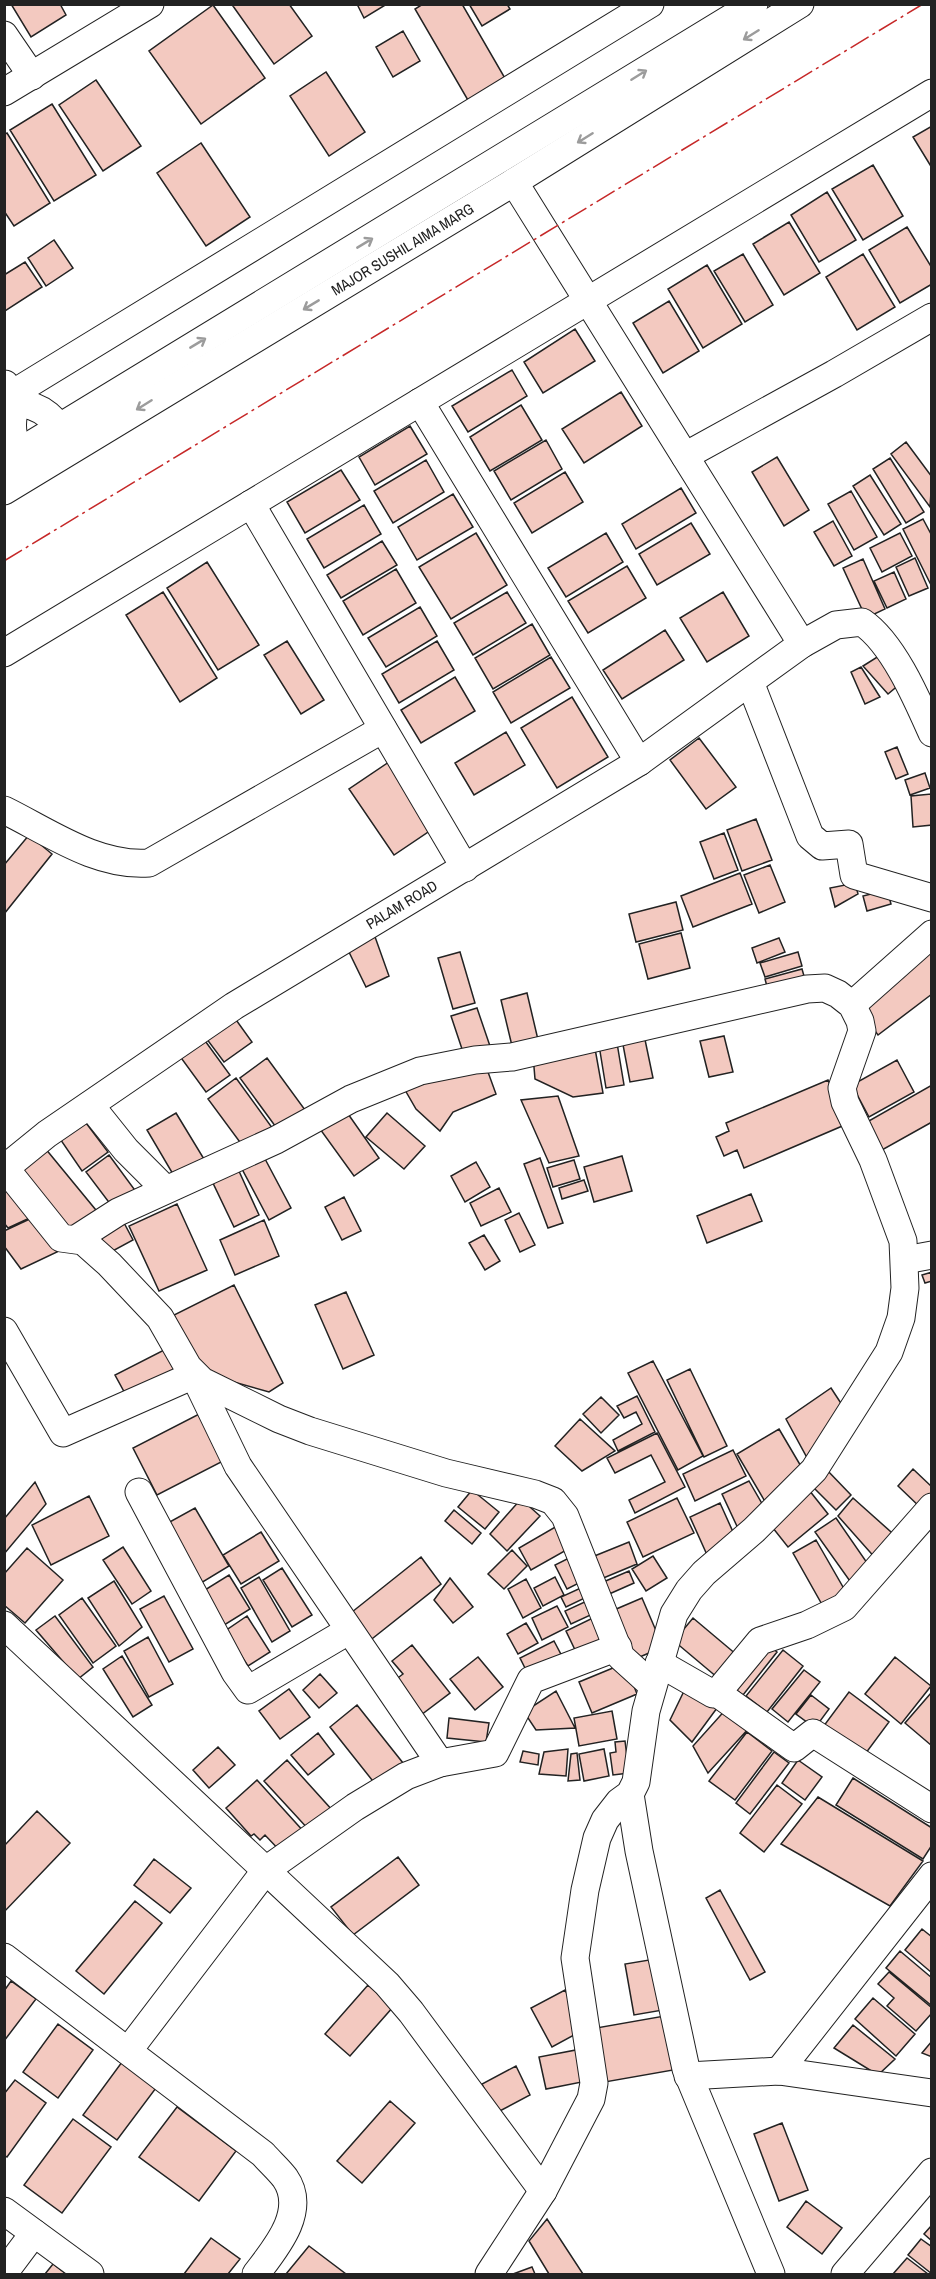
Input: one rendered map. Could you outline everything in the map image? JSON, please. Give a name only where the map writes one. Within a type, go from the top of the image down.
[{"type":"street","points":[[4,92],[150,4]]},
{"type":"street","points":[[9,395],[650,4]]},
{"type":"street","name":"MAJOR SUSHIL AIMA MARG","points":[[67,438],[754,4]]},
{"type":"street","name":"MAJOR SUSHIL AIMA MARG","points":[[4,491],[19,462],[67,438],[514,182],[800,4]]},
{"type":"street","points":[[4,35],[32,76]]},
{"type":"street","points":[[4,653],[932,93]]},
{"type":"street","points":[[514,182],[802,644]]},
{"type":"street","points":[[685,456],[927,326]]},
{"type":"street","points":[[9,395],[40,408],[67,438]]},
{"type":"street","points":[[9,395],[12,433],[19,462]]},
{"type":"street","points":[[420,402],[639,762]]},
{"type":"street","points":[[251,504],[465,868]]},
{"type":"street","name":"PALAM ROAD","points":[[4,1171],[47,1134],[234,1006],[639,762],[802,644],[842,623],[862,622],[874,630],[902,672],[932,733]]},
{"type":"street","points":[[750,682],[810,836],[822,846],[849,844],[854,875],[932,898]]},
{"type":"street","points":[[4,810],[107,860],[129,864],[149,863],[383,729]]},
{"type":"street","points":[[852,1005],[932,934]]},
{"type":"street","points":[[76,1239],[118,1212],[165,1189],[276,1140],[351,1099],[420,1071],[475,1060],[512,1057],[807,989],[825,988],[838,994],[852,1005],[862,1031],[842,1088],[845,1102],[896,1216],[903,1241],[905,1260],[901,1318],[889,1352],[874,1378],[804,1482],[689,1590],[674,1614],[656,1674],[636,1782],[630,1794],[610,1813],[597,1838],[576,1946],[576,1970],[594,2083],[582,2118],[543,2192],[489,2274]]},
{"type":"street","points":[[90,1105],[126,1150],[165,1189]]},
{"type":"street","points":[[4,1171],[14,1178],[61,1238],[76,1239],[91,1246],[160,1318],[194,1375],[238,1466],[348,1631],[440,1763]]},
{"type":"street","points":[[905,1260],[932,1255]]},
{"type":"street","points":[[4,1331],[63,1433],[194,1375]]},
{"type":"street","points":[[194,1375],[279,1419],[310,1431],[446,1473],[535,1494],[553,1501],[565,1516],[621,1657],[656,1674],[717,1694],[794,1748],[813,1733],[932,1809]]},
{"type":"street","points":[[139,1492],[235,1672],[248,1690],[348,1631]]},
{"type":"street","points":[[717,1694],[760,1641],[807,1625],[843,1607],[932,1508]]},
{"type":"street","points":[[4,1625],[266,1870],[401,2000],[543,2192]]},
{"type":"street","points":[[128,2051],[266,1870],[366,1800],[406,1776],[440,1763],[495,1753],[531,1680],[618,1647]]},
{"type":"street","points":[[630,1794],[639,1851],[688,2076],[771,2274]]},
{"type":"street","points":[[779,2071],[932,1876]]},
{"type":"street","points":[[4,1957],[263,2154],[286,2179],[294,2208],[280,2244],[255,2274]]},
{"type":"street","points":[[688,2076],[779,2071],[932,2093]]},
{"type":"street","points":[[845,2274],[932,2172]]},
{"type":"street","points":[[4,2211],[90,2274]]},
{"type":"street","points":[[4,2273],[34,2233]]},
{"type":"building","points":[[11,4],[60,4],[66,15],[31,37]]},
{"type":"building","points":[[235,4],[289,4],[312,36],[274,64],[233,6]]},
{"type":"building","points":[[357,4],[387,4],[364,18]]},
{"type":"building","points":[[423,4],[462,4],[506,80],[469,102],[415,9]]},
{"type":"building","points":[[469,4],[507,4],[510,9],[482,26]]},
{"type":"building","points":[[213,5],[265,78],[201,124],[149,51]]},
{"type":"building","points":[[403,31],[420,61],[393,77],[376,47]]},
{"type":"building","points":[[326,72],[365,132],[329,156],[290,96]]},
{"type":"building","points":[[96,80],[141,146],[103,171],[59,105]]},
{"type":"building","points":[[52,104],[96,175],[54,201],[10,130]]},
{"type":"building","points":[[932,126],[932,168],[913,137]]},
{"type":"building","points":[[7,133],[50,203],[14,226],[4,211],[4,135]]},
{"type":"building","points":[[201,143],[250,217],[206,246],[157,173]]},
{"type":"building","points":[[873,165],[903,216],[863,240],[832,189]]},
{"type":"building","points":[[827,192],[856,240],[819,262],[791,215]]},
{"type":"building","points":[[789,222],[820,273],[784,295],[753,244]]},
{"type":"building","points":[[907,227],[932,268],[932,284],[900,303],[869,250]]},
{"type":"building","points":[[54,240],[73,268],[46,286],[28,258]]},
{"type":"building","points":[[743,254],[773,305],[745,322],[714,271]]},
{"type":"building","points":[[863,254],[895,307],[857,330],[826,277]]},
{"type":"building","points":[[25,262],[42,287],[5,311],[4,275]]},
{"type":"building","points":[[707,265],[742,324],[703,348],[668,289]]},
{"type":"building","points":[[669,301],[699,351],[663,373],[633,323]]},
{"type":"building","points":[[575,329],[595,361],[543,393],[524,362]]},
{"type":"building","points":[[512,370],[527,396],[468,432],[452,406]]},
{"type":"building","points":[[621,392],[642,426],[584,463],[562,429]]},
{"type":"building","points":[[521,405],[542,440],[490,471],[470,437]]},
{"type":"building","points":[[410,426],[427,454],[375,485],[359,457]]},
{"type":"building","points":[[546,440],[562,469],[511,500],[494,471]]},
{"type":"building","points":[[906,442],[932,477],[930,507],[891,454]]},
{"type":"building","points":[[777,457],[809,510],[784,526],[752,472]]},
{"type":"building","points":[[890,458],[924,512],[906,523],[873,469]]},
{"type":"building","points":[[426,460],[444,492],[393,523],[374,491]]},
{"type":"building","points":[[341,470],[360,500],[305,533],[287,502]]},
{"type":"building","points":[[565,472],[583,502],[532,533],[514,503]]},
{"type":"building","points":[[870,475],[901,524],[884,535],[853,486]]},
{"type":"building","points":[[681,488],[696,513],[636,549],[622,524]]},
{"type":"building","points":[[851,491],[877,537],[854,550],[828,504]]},
{"type":"building","points":[[453,494],[473,527],[417,560],[398,527]]},
{"type":"building","points":[[364,505],[381,534],[324,568],[307,539]]},
{"type":"building","points":[[923,519],[932,536],[932,587],[903,529]]},
{"type":"building","points":[[833,521],[852,556],[834,566],[814,532]]},
{"type":"building","points":[[691,523],[710,554],[657,585],[639,554]]},
{"type":"building","points":[[476,533],[507,585],[451,619],[419,567]]},
{"type":"building","points":[[606,533],[623,562],[566,597],[548,568]]},
{"type":"building","points":[[900,533],[912,556],[882,572],[870,548]]},
{"type":"building","points":[[382,541],[397,565],[341,598],[327,575]]},
{"type":"building","points":[[915,558],[928,588],[909,596],[896,567]]},
{"type":"building","points":[[863,559],[885,609],[866,618],[843,568]]},
{"type":"building","points":[[207,562],[259,645],[218,670],[167,588]]},
{"type":"building","points":[[627,566],[646,598],[588,633],[568,601]]},
{"type":"building","points":[[396,569],[416,603],[363,635],[343,601]]},
{"type":"building","points":[[894,572],[906,599],[887,608],[874,581]]},
{"type":"building","points":[[163,592],[217,678],[180,702],[126,615]]},
{"type":"building","points":[[507,592],[526,623],[473,655],[454,623]]},
{"type":"building","points":[[723,592],[749,636],[707,662],[680,618]]},
{"type":"building","points":[[420,607],[437,636],[386,667],[368,638]]},
{"type":"building","points":[[532,624],[550,655],[493,689],[475,658]]},
{"type":"building","points":[[665,630],[684,660],[622,699],[603,670]]},
{"type":"building","points":[[287,641],[324,700],[301,714],[264,655]]},
{"type":"building","points":[[437,641],[454,670],[399,703],[382,674]]},
{"type":"building","points":[[882,654],[901,683],[888,694],[863,666]]},
{"type":"building","points":[[551,657],[570,688],[511,723],[493,692]]},
{"type":"building","points":[[861,667],[880,697],[865,704],[851,672]]},
{"type":"building","points":[[455,677],[475,711],[421,743],[401,710]]},
{"type":"building","points":[[572,697],[608,757],[557,788],[521,728]]},
{"type":"building","points":[[506,732],[525,765],[474,795],[455,763]]},
{"type":"building","points":[[699,738],[736,787],[706,809],[670,760]]},
{"type":"building","points":[[897,747],[908,774],[896,779],[885,752]]},
{"type":"building","points":[[389,762],[434,828],[394,855],[349,789]]},
{"type":"building","points":[[925,773],[930,788],[910,795],[905,780]]},
{"type":"building","points":[[931,794],[932,825],[913,827],[911,796]]},
{"type":"building","points":[[756,819],[772,860],[742,871],[727,830]]},
{"type":"building","points":[[724,833],[738,870],[714,879],[700,842]]},
{"type":"building","points":[[29,835],[52,854],[4,914],[4,865]]},
{"type":"building","points":[[770,865],[785,902],[759,913],[744,875]]},
{"type":"building","points":[[740,873],[752,904],[693,927],[681,896]]},
{"type":"building","points":[[855,883],[858,894],[835,907],[830,888]]},
{"type":"building","points":[[887,890],[891,904],[867,911],[863,896]]},
{"type":"building","points":[[676,902],[683,930],[636,942],[629,914]]},
{"type":"building","points":[[681,933],[690,968],[648,979],[639,944]]},
{"type":"building","points":[[374,934],[389,976],[366,987],[348,950]]},
{"type":"building","points":[[779,938],[785,952],[757,963],[752,948]]},
{"type":"building","points":[[460,952],[475,1003],[453,1009],[438,958]]},
{"type":"building","points":[[798,952],[802,966],[765,977],[760,963]]},
{"type":"building","points":[[932,952],[932,994],[878,1035],[858,1008]]},
{"type":"building","points":[[802,969],[806,983],[769,994],[765,979]]},
{"type":"building","points":[[527,993],[539,1044],[513,1050],[501,1000]]},
{"type":"building","points":[[477,1008],[491,1049],[465,1058],[451,1016]]},
{"type":"building","points":[[234,1017],[252,1042],[224,1062],[206,1038]]},
{"type":"building","points":[[643,1030],[653,1078],[630,1082],[621,1034]]},
{"type":"building","points":[[724,1036],[733,1072],[709,1077],[700,1041]]},
{"type":"building","points":[[616,1037],[624,1085],[606,1088],[598,1039]]},
{"type":"building","points":[[203,1038],[230,1075],[206,1092],[179,1055]]},
{"type":"building","points":[[594,1043],[603,1093],[573,1097],[535,1079],[533,1055]]},
{"type":"building","points":[[267,1058],[308,1114],[281,1134],[240,1078]]},
{"type":"building","points":[[897,1060],[914,1092],[869,1117],[852,1085]]},
{"type":"building","points":[[484,1061],[496,1094],[453,1112],[440,1131],[416,1109],[401,1083]]},
{"type":"building","points":[[236,1078],[273,1129],[245,1149],[208,1099]]},
{"type":"building","points":[[828,1080],[847,1124],[744,1168],[737,1150],[724,1156],[716,1137],[729,1131],[726,1123]]},
{"type":"building","points":[[932,1085],[932,1122],[882,1150],[867,1122]]},
{"type":"building","points":[[558,1096],[579,1156],[549,1163],[521,1100]]},
{"type":"building","points":[[346,1111],[379,1158],[354,1176],[320,1129]]},
{"type":"building","points":[[176,1113],[207,1164],[177,1181],[147,1130]]},
{"type":"building","points":[[387,1113],[425,1146],[404,1169],[366,1137]]},
{"type":"building","points":[[80,1115],[108,1152],[82,1171],[56,1133]]},
{"type":"building","points":[[40,1142],[100,1215],[75,1236],[15,1164]]},
{"type":"building","points":[[109,1155],[137,1193],[114,1209],[86,1172]]},
{"type":"building","points":[[622,1156],[632,1191],[594,1202],[584,1167]]},
{"type":"building","points":[[264,1157],[291,1208],[269,1220],[242,1169]]},
{"type":"building","points":[[540,1158],[563,1223],[548,1228],[524,1164]]},
{"type":"building","points":[[574,1160],[580,1179],[553,1187],[547,1168]]},
{"type":"building","points":[[476,1162],[490,1187],[465,1202],[451,1176]]},
{"type":"building","points":[[238,1169],[259,1215],[234,1227],[212,1181]]},
{"type":"building","points":[[584,1180],[588,1191],[562,1199],[559,1188]]},
{"type":"building","points":[[4,1185],[34,1216],[8,1228],[4,1223]]},
{"type":"building","points":[[499,1188],[511,1212],[481,1226],[470,1203]]},
{"type":"building","points":[[751,1194],[762,1221],[707,1243],[697,1216]]},
{"type":"building","points":[[344,1197],[361,1231],[342,1240],[325,1207]]},
{"type":"building","points":[[177,1204],[207,1270],[159,1291],[129,1226]]},
{"type":"building","points":[[519,1213],[535,1245],[520,1252],[505,1220]]},
{"type":"building","points":[[34,1217],[57,1252],[21,1269],[4,1246],[4,1231]]},
{"type":"building","points":[[122,1219],[133,1240],[109,1253],[98,1232]]},
{"type":"building","points":[[264,1220],[279,1256],[235,1275],[220,1240]]},
{"type":"building","points":[[484,1235],[500,1261],[485,1270],[469,1243]]},
{"type":"building","points":[[932,1272],[932,1281],[925,1283],[922,1275]]},
{"type":"building","points":[[234,1285],[283,1383],[269,1392],[202,1373],[174,1315]]},
{"type":"building","points":[[346,1292],[374,1355],[343,1369],[315,1305]]},
{"type":"building","points":[[166,1349],[177,1372],[127,1397],[115,1375]]},
{"type":"building","points":[[653,1361],[703,1456],[678,1470],[628,1373]]},
{"type":"building","points":[[690,1369],[727,1446],[704,1457],[667,1380]]},
{"type":"building","points":[[831,1388],[848,1414],[811,1465],[786,1419]]},
{"type":"building","points":[[637,1396],[655,1432],[618,1451],[613,1440],[642,1424],[636,1412],[624,1418],[617,1406]]},
{"type":"building","points":[[601,1397],[619,1415],[601,1433],[583,1414]]},
{"type":"building","points":[[205,1411],[229,1458],[157,1495],[133,1448]]},
{"type":"building","points":[[580,1419],[615,1451],[582,1471],[555,1446]]},
{"type":"building","points":[[779,1429],[802,1468],[770,1510],[737,1454]]},
{"type":"building","points":[[657,1433],[685,1487],[635,1513],[629,1500],[665,1482],[651,1455],[615,1473],[607,1458]]},
{"type":"building","points":[[733,1450],[746,1476],[695,1501],[683,1474]]},
{"type":"building","points":[[826,1469],[851,1495],[836,1510],[810,1484]]},
{"type":"building","points":[[913,1469],[932,1487],[932,1500],[922,1509],[898,1486]]},
{"type":"building","points":[[749,1481],[768,1514],[742,1537],[722,1494]]},
{"type":"building","points":[[35,1482],[46,1504],[4,1554],[4,1519]]},
{"type":"building","points":[[472,1490],[499,1512],[485,1529],[458,1507]]},
{"type":"building","points":[[809,1490],[828,1514],[788,1547],[769,1523]]},
{"type":"building","points":[[89,1496],[109,1536],[51,1565],[32,1525]]},
{"type":"building","points":[[677,1498],[694,1533],[643,1557],[627,1522]]},
{"type":"building","points":[[853,1498],[900,1540],[877,1560],[838,1516]]},
{"type":"building","points":[[521,1499],[540,1516],[507,1551],[490,1534]]},
{"type":"building","points":[[720,1503],[738,1543],[708,1557],[690,1517]]},
{"type":"building","points":[[195,1508],[229,1566],[201,1583],[166,1524]]},
{"type":"building","points":[[454,1510],[481,1533],[472,1544],[445,1521]]},
{"type":"building","points":[[836,1518],[872,1570],[852,1584],[815,1532]]},
{"type":"building","points":[[557,1526],[570,1548],[531,1570],[519,1548]]},
{"type":"building","points":[[261,1532],[279,1561],[241,1584],[223,1555]]},
{"type":"building","points":[[816,1540],[847,1594],[824,1608],[793,1553]]},
{"type":"building","points":[[629,1542],[637,1564],[601,1579],[592,1557]]},
{"type":"building","points":[[123,1547],[151,1591],[132,1604],[103,1560]]},
{"type":"building","points":[[27,1548],[63,1580],[25,1623],[4,1605],[4,1574]]},
{"type":"building","points":[[512,1550],[527,1566],[504,1589],[488,1574]]},
{"type":"building","points":[[653,1556],[667,1578],[646,1591],[632,1569]]},
{"type":"building","points":[[421,1557],[441,1584],[368,1642],[347,1616]]},
{"type":"building","points":[[569,1558],[581,1582],[567,1589],[555,1565]]},
{"type":"building","points":[[282,1568],[312,1615],[292,1627],[263,1580]]},
{"type":"building","points":[[629,1571],[634,1583],[607,1595],[601,1583]]},
{"type":"building","points":[[229,1575],[250,1609],[221,1627],[200,1593]]},
{"type":"building","points":[[259,1577],[290,1631],[272,1642],[241,1588]]},
{"type":"building","points":[[555,1577],[564,1595],[543,1606],[534,1588]]},
{"type":"building","points":[[450,1578],[473,1607],[453,1623],[434,1600]]},
{"type":"building","points":[[526,1579],[541,1608],[523,1618],[508,1589]]},
{"type":"building","points":[[114,1581],[142,1627],[119,1646],[88,1598]]},
{"type":"building","points":[[585,1586],[589,1596],[566,1607],[561,1597]]},
{"type":"building","points":[[164,1596],[193,1649],[169,1662],[140,1609]]},
{"type":"building","points":[[82,1598],[116,1646],[93,1663],[59,1615]]},
{"type":"building","points":[[642,1598],[663,1647],[635,1659],[614,1610]]},
{"type":"building","points":[[589,1600],[595,1613],[571,1624],[565,1611]]},
{"type":"building","points":[[557,1606],[568,1627],[542,1640],[532,1618]]},
{"type":"building","points":[[601,1614],[613,1637],[577,1654],[566,1631]]},
{"type":"building","points":[[55,1616],[93,1667],[78,1679],[36,1630]]},
{"type":"building","points":[[247,1616],[270,1652],[248,1666],[225,1631]]},
{"type":"building","points":[[693,1618],[737,1655],[718,1678],[674,1641]]},
{"type":"building","points":[[526,1623],[538,1643],[518,1654],[507,1634]]},
{"type":"building","points":[[148,1637],[173,1684],[149,1697],[124,1651]]},
{"type":"building","points":[[554,1641],[565,1662],[531,1680],[520,1658]]},
{"type":"building","points":[[765,1642],[777,1652],[743,1695],[730,1685]]},
{"type":"building","points":[[412,1645],[450,1693],[417,1718],[390,1684],[403,1674],[392,1661]]},
{"type":"building","points":[[783,1650],[803,1666],[767,1712],[746,1696]]},
{"type":"building","points":[[122,1656],[152,1705],[133,1717],[103,1669]]},
{"type":"building","points":[[478,1657],[503,1687],[475,1710],[450,1679]]},
{"type":"building","points":[[895,1657],[931,1686],[901,1724],[865,1694]]},
{"type":"building","points":[[625,1663],[637,1694],[592,1713],[579,1682]]},
{"type":"building","points":[[804,1670],[820,1682],[788,1722],[772,1709]]},
{"type":"building","points":[[320,1674],[337,1693],[319,1708],[303,1690]]},
{"type":"building","points":[[686,1687],[720,1704],[692,1742],[670,1720]]},
{"type":"building","points":[[289,1689],[310,1717],[280,1739],[259,1711]]},
{"type":"building","points":[[556,1691],[575,1728],[536,1730],[524,1712]]},
{"type":"building","points":[[849,1692],[889,1722],[860,1761],[820,1731]]},
{"type":"building","points":[[932,1693],[932,1746],[905,1723]]},
{"type":"building","points":[[811,1695],[829,1709],[815,1728],[796,1714]]},
{"type":"building","points":[[357,1705],[403,1763],[376,1785],[330,1727]]},
{"type":"building","points":[[728,1707],[750,1727],[708,1773],[693,1746]]},
{"type":"building","points":[[612,1711],[617,1739],[579,1746],[574,1718]]},
{"type":"building","points":[[449,1718],[489,1723],[486,1742],[447,1738]]},
{"type":"building","points":[[747,1732],[772,1751],[735,1800],[709,1781]]},
{"type":"building","points":[[318,1733],[334,1754],[308,1775],[291,1755]]},
{"type":"building","points":[[625,1741],[629,1773],[613,1775],[610,1753],[616,1752],[615,1742]]},
{"type":"building","points":[[218,1747],[235,1765],[209,1788],[193,1770]]},
{"type":"building","points":[[568,1749],[566,1776],[539,1774],[544,1752]]},
{"type":"building","points":[[604,1749],[609,1776],[584,1781],[579,1754]]},
{"type":"building","points":[[523,1751],[539,1754],[538,1765],[520,1762]]},
{"type":"building","points":[[774,1752],[789,1763],[750,1814],[736,1803]]},
{"type":"building","points":[[577,1753],[580,1780],[568,1781],[571,1754]]},
{"type":"building","points":[[287,1760],[333,1811],[310,1831],[264,1781]]},
{"type":"building","points":[[798,1760],[822,1777],[805,1800],[782,1783]]},
{"type":"building","points":[[853,1778],[932,1828],[932,1845],[923,1859],[836,1805]]},
{"type":"building","points":[[257,1780],[305,1833],[283,1854],[265,1835],[260,1840],[254,1834],[251,1836],[226,1808]]},
{"type":"building","points":[[777,1785],[802,1804],[764,1852],[740,1833]]},
{"type":"building","points":[[818,1797],[923,1861],[890,1906],[781,1844]]},
{"type":"building","points":[[37,1811],[70,1843],[4,1912],[4,1846]]},
{"type":"building","points":[[398,1857],[419,1885],[353,1935],[331,1907]]},
{"type":"building","points":[[154,1859],[191,1888],[170,1913],[134,1885]]},
{"type":"building","points":[[720,1890],[765,1972],[750,1980],[706,1898]]},
{"type":"building","points":[[135,1901],[162,1923],[104,1994],[76,1971]]},
{"type":"building","points":[[922,1929],[932,1937],[932,1973],[905,1950]]},
{"type":"building","points":[[900,1951],[932,1978],[932,2006],[886,1968]]},
{"type":"building","points":[[661,1958],[669,2009],[634,2015],[625,1964]]},
{"type":"building","points":[[889,1972],[932,2008],[932,2013],[916,2031],[887,2006],[894,1998],[878,1984]]},
{"type":"building","points":[[11,1981],[36,1999],[4,2041],[4,1991]]},
{"type":"building","points":[[368,1985],[393,2007],[350,2056],[325,2034]]},
{"type":"building","points":[[565,1990],[585,2029],[552,2047],[531,2008]]},
{"type":"building","points":[[873,1998],[915,2034],[896,2056],[855,2019]]},
{"type":"building","points":[[670,2015],[679,2069],[605,2082],[596,2028]]},
{"type":"building","points":[[58,2024],[93,2050],[58,2098],[23,2072]]},
{"type":"building","points":[[853,2025],[895,2059],[878,2075],[834,2048]]},
{"type":"building","points":[[932,2041],[932,2057],[922,2053]]},
{"type":"building","points":[[576,2050],[582,2082],[546,2089],[539,2057]]},
{"type":"building","points":[[122,2062],[156,2088],[117,2140],[83,2115]]},
{"type":"building","points":[[516,2066],[530,2095],[496,2113],[482,2084]]},
{"type":"building","points":[[15,2080],[46,2103],[7,2157],[4,2155],[4,2094]]},
{"type":"building","points":[[390,2101],[415,2123],[362,2183],[337,2161]]},
{"type":"building","points":[[177,2107],[236,2151],[199,2201],[139,2157]]},
{"type":"building","points":[[73,2119],[111,2147],[62,2213],[24,2185]]},
{"type":"building","points":[[782,2123],[808,2190],[779,2201],[754,2134]]},
{"type":"building","points":[[806,2201],[842,2228],[822,2254],[787,2227]]},
{"type":"building","points":[[547,2219],[583,2274],[549,2274],[529,2241]]},
{"type":"building","points":[[932,2225],[932,2241],[924,2234]]},
{"type":"building","points":[[211,2238],[240,2259],[228,2274],[184,2274]]},
{"type":"building","points":[[921,2239],[932,2247],[932,2274],[908,2255]]},
{"type":"building","points":[[309,2246],[346,2274],[286,2274]]},
{"type":"building","points":[[907,2258],[928,2274],[893,2274]]},
{"type":"building","points":[[53,2264],[66,2274],[45,2274]]},
{"type":"building","points":[[532,2267],[535,2274],[513,2274]]},
{"type":"power","points":[[4,561],[923,4]]}]
